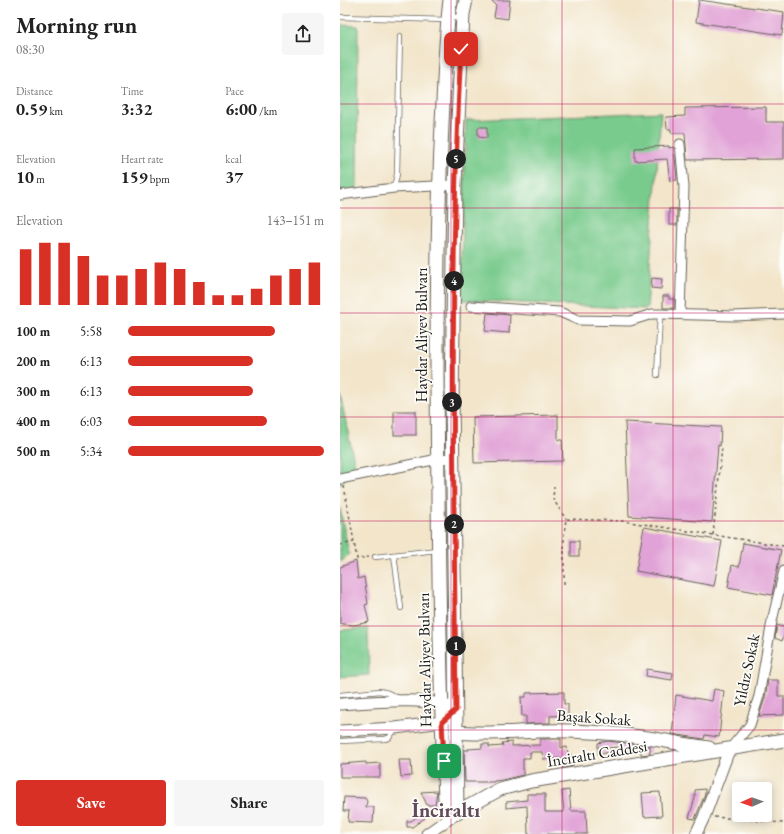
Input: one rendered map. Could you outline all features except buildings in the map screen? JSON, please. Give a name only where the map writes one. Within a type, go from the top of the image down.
[{"type":"main road","name":"Haydar Aliyev Bulvarı","points":[[450,0],[439,186],[437,312],[438,459],[442,722],[445,799],[457,813]]},
{"type":"main road","name":"Haydar Aliyev Bulvarı","points":[[457,813],[452,399],[455,185],[463,14],[466,0]]},
{"type":"main road","name":"Başak Sokak","points":[[456,732],[499,734],[541,730],[568,731],[634,736],[679,744],[729,750]]},
{"type":"main road","name":"İnciraltı Caddesi","points":[[457,813],[500,789],[531,781],[784,740]]},
{"type":"street","points":[[680,144],[684,187],[680,314]]},
{"type":"street","points":[[340,195],[394,188],[455,185]]},
{"type":"street","points":[[471,306],[560,312],[578,320],[630,321],[652,314],[734,316],[784,314]]},
{"type":"street","points":[[342,482],[438,459],[453,458]]},
{"type":"street","points":[[439,550],[454,550]]},
{"type":"street","name":"Yıldız Sokak","points":[[696,834],[729,750],[750,725],[759,696],[772,621],[784,571]]},
{"type":"street","points":[[340,704],[404,700],[442,704],[456,710],[442,722],[395,728],[340,731]]},
{"type":"street","name":"İnciraltı Caddesi","points":[[427,834],[457,813]]},
{"type":"lane","points":[[340,17],[448,20],[463,14]]},
{"type":"lane","points":[[394,188],[397,174],[400,36]]},
{"type":"lane","points":[[658,375],[660,314]]},
{"type":"lane","points":[[375,557],[439,550]]},
{"type":"lane","points":[[394,555],[401,608]]},
{"type":"lane","points":[[340,695],[383,692],[404,700]]},
{"type":"lane","points":[[340,741],[385,739],[389,738],[395,728]]},
{"type":"path","points":[[713,535],[722,447]]},
{"type":"path","points":[[342,482],[357,559],[375,557]]},
{"type":"path","points":[[554,486],[553,499],[566,519],[564,534],[564,584]]},
{"type":"path","points":[[566,519],[623,521],[784,546]]},
{"type":"path","points":[[340,545],[354,542]]},
{"type":"path","points":[[704,816],[784,823]]},
{"type":"green space","points":[[340,25],[358,26],[357,189],[340,191]]},
{"type":"green space","points":[[661,112],[647,309],[461,300],[466,120]]},
{"type":"green space","points":[[340,394],[355,466],[340,485]]},
{"type":"green space","points":[[340,508],[349,554],[340,562]]},
{"type":"green space","points":[[368,628],[369,675],[340,677],[340,630]]},
{"type":"district","name":"İnciraltı","points":[[446,810]]},
{"type":"route","points":[[444,761],[442,722],[456,710],[452,399],[455,185],[461,49]]}]
